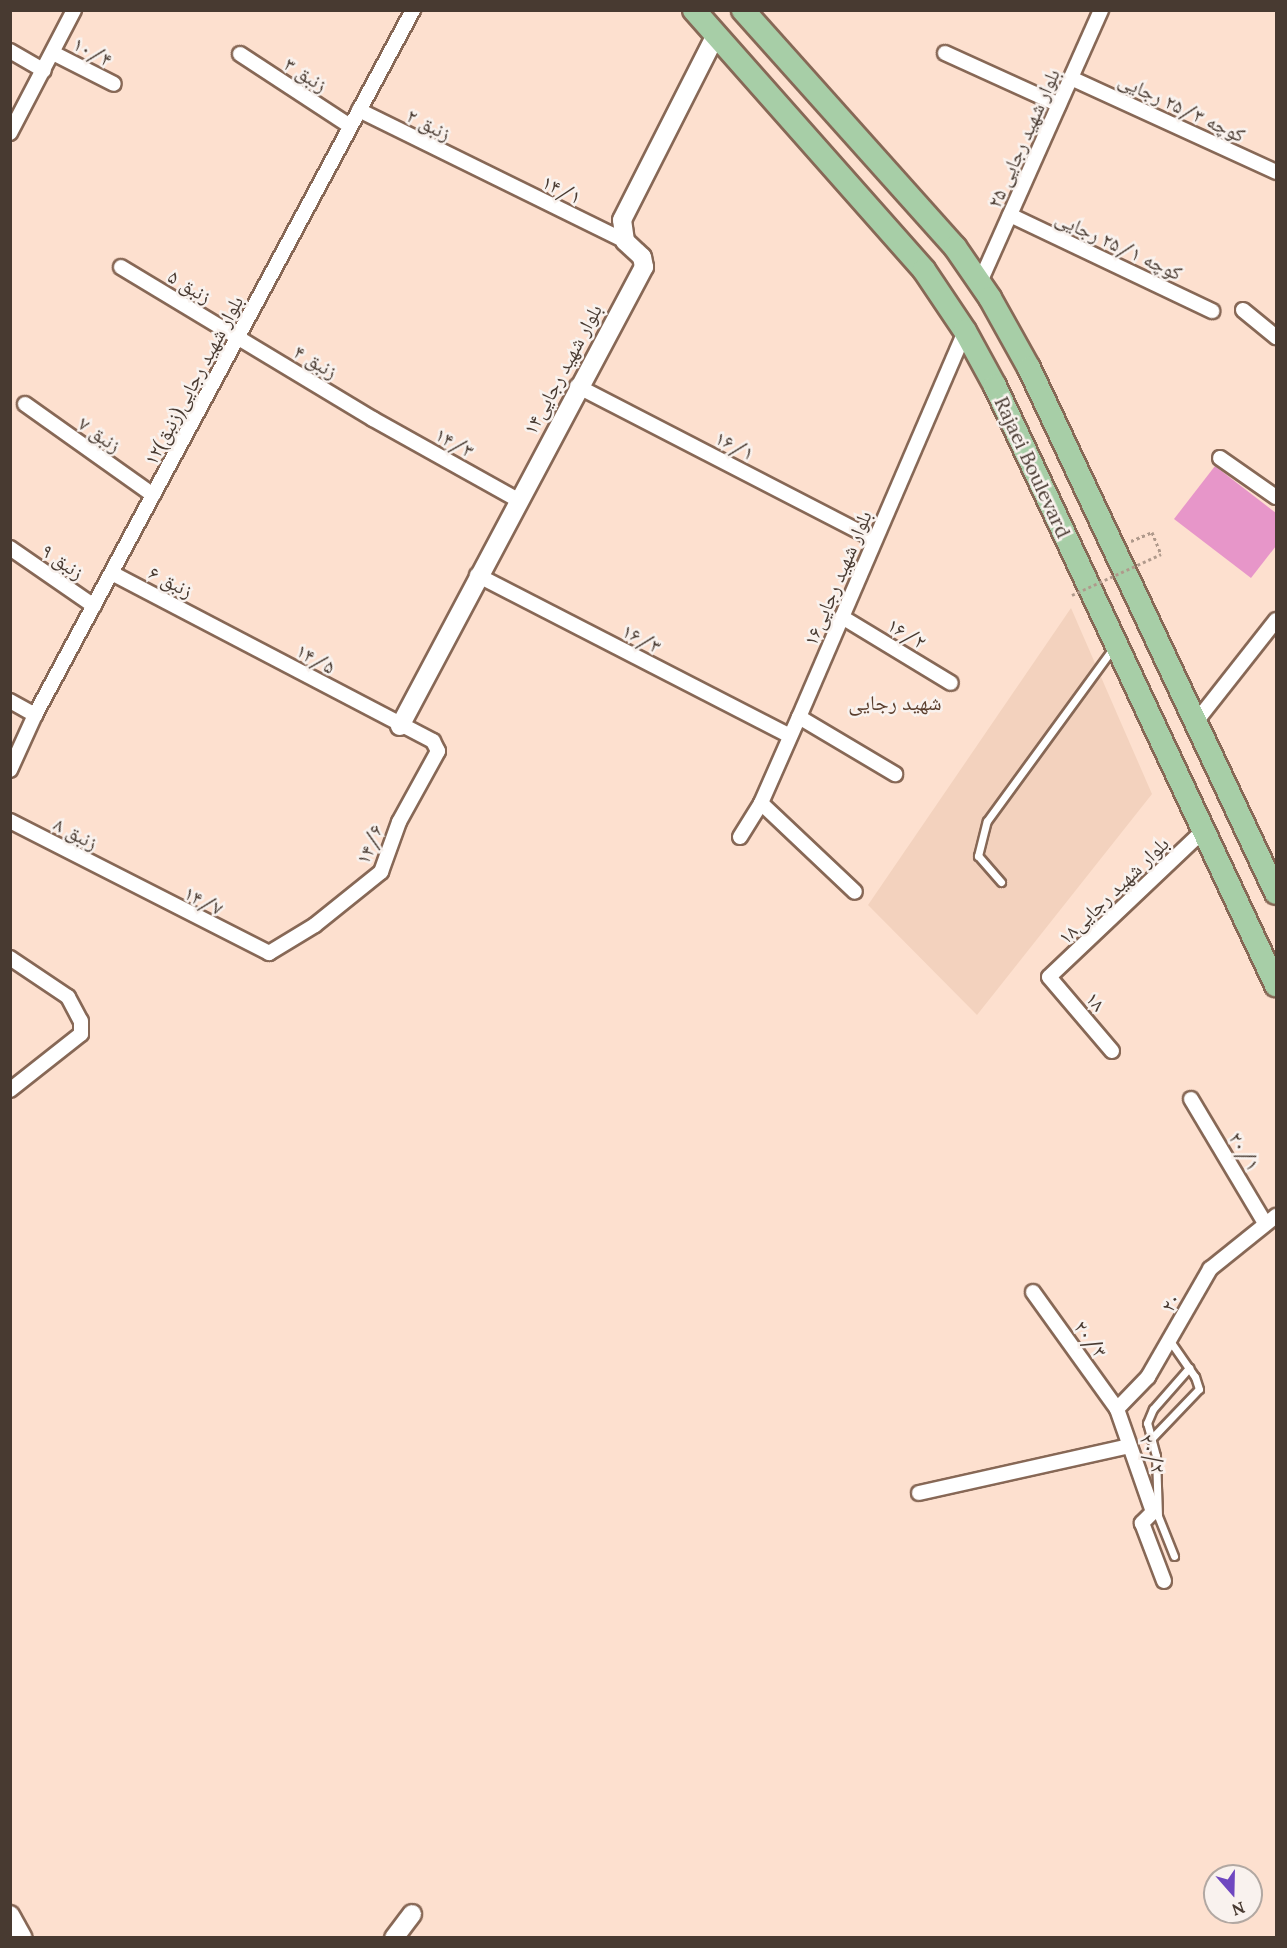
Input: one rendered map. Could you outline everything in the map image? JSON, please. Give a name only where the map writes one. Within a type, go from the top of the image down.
[{"type":"main road","name":"Rajaei Boulevard","points":[[694,10],[924,270],[965,332],[994,386],[1276,985]]},
{"type":"main road","name":"Rajaei Boulevard","points":[[743,10],[955,247],[980,282],[1029,368],[1276,893]]},
{"type":"street","points":[[10,133],[74,10]]},
{"type":"street","name":"۱۲بلوار شهید رجایی(زنبق)","points":[[10,770],[35,715],[413,10]]},
{"type":"street","name":"۲۵ بلوار شهید رجایی","points":[[980,282],[1101,10]]},
{"type":"street","points":[[625,241],[621,226],[624,214],[716,35]]},
{"type":"street","points":[[10,51],[44,71]]},
{"type":"street","name":"۱۰/۴","points":[[53,53],[114,84]]},
{"type":"street","points":[[945,53],[1059,105]]},
{"type":"street","name":"زنبق ۳","points":[[240,54],[350,126]]},
{"type":"street","name":"کوچه ۲۵/۳ رجایی","points":[[1071,78],[1276,172]]},
{"type":"street","name":"زنبق ۲","points":[[359,110],[482,172]]},
{"type":"street","name":"۱۴/۱","points":[[482,172],[625,241]]},
{"type":"street","name":"کوچه ۲۵/۱ رجایی","points":[[1010,215],[1212,311]]},
{"type":"street","name":"بلوار شهید رجایی۱۴","points":[[400,726],[577,386],[644,267],[642,257],[625,241]]},
{"type":"street","name":"زنبق ۵","points":[[121,267],[239,338]]},
{"type":"street","points":[[1243,310],[1276,337]]},
{"type":"street","name":"بلوار شهید رجایی۱۶","points":[[740,837],[761,803],[788,735],[799,717],[965,332]]},
{"type":"street","name":"زنبق ۴","points":[[239,338],[373,418]]},
{"type":"street","name":"۱۶/۱","points":[[577,386],[874,539]]},
{"type":"street","name":"زنبق ۷","points":[[25,404],[153,495]]},
{"type":"street","name":"۱۴/۳","points":[[373,418],[518,500]]},
{"type":"street","points":[[1220,458],[1276,497]]},
{"type":"street","name":"زنبق ۹","points":[[10,548],[94,606]]},
{"type":"street","name":"زنبق ۶","points":[[112,573],[213,624]]},
{"type":"street","name":"۱۶/۳","points":[[477,575],[788,735]]},
{"type":"street","name":"۱۶/۲","points":[[842,617],[951,683]]},
{"type":"street","points":[[1195,723],[1276,620]]},
{"type":"street","name":"۱۴/۵","points":[[213,624],[400,726]]},
{"type":"street","points":[[10,701],[35,715]]},
{"type":"street","points":[[799,717],[895,774]]},
{"type":"street","name":"۱۴/۶","points":[[269,952],[315,925],[381,872],[399,822],[438,751],[433,741],[400,726]]},
{"type":"street","points":[[761,803],[855,892]]},
{"type":"street","name":"زنبق ۸","points":[[10,821],[123,880]]},
{"type":"street","name":"بلوار شهید رجایی۱۸","points":[[1049,977],[1203,831]]},
{"type":"street","name":"۱۴/۷","points":[[123,880],[269,952]]},
{"type":"street","points":[[10,958],[68,997],[81,1028],[77,1039],[10,1090]]},
{"type":"street","name":"۱۸","points":[[1049,977],[1112,1051]]},
{"type":"street","name":"۲۰/۱","points":[[1191,1099],[1271,1219]]},
{"type":"street","name":"۲۰","points":[[1117,1409],[1148,1377],[1210,1269],[1271,1219]]},
{"type":"street","name":"۲۰/۳","points":[[1033,1292],[1117,1409]]},
{"type":"street","name":"۲۰/۲","points":[[1117,1409],[1153,1512],[1142,1523],[1164,1581]]},
{"type":"street","points":[[919,1493],[1129,1446]]},
{"type":"street","points":[[394,1938],[412,1914]]},
{"type":"street","points":[[10,1915],[23,1938]]},
{"type":"lane","points":[[1001,882],[978,856],[987,821],[1116,645]]},
{"type":"lane","points":[[1151,1439],[1196,1394],[1198,1384],[1170,1341]]},
{"type":"lane","points":[[1174,1556],[1158,1516],[1156,1456],[1148,1417],[1189,1368]]},
{"type":"path","points":[[1072,595],[1161,554],[1152,532]]},
{"type":"shaded area","points":[[1071,608],[1152,794],[977,1015],[868,905]]},
{"type":"building","points":[[1215,466],[1276,513],[1276,546],[1251,578],[1174,519]]},
{"type":"district","name":"شهید رجایی","points":[[895,703]]}]
